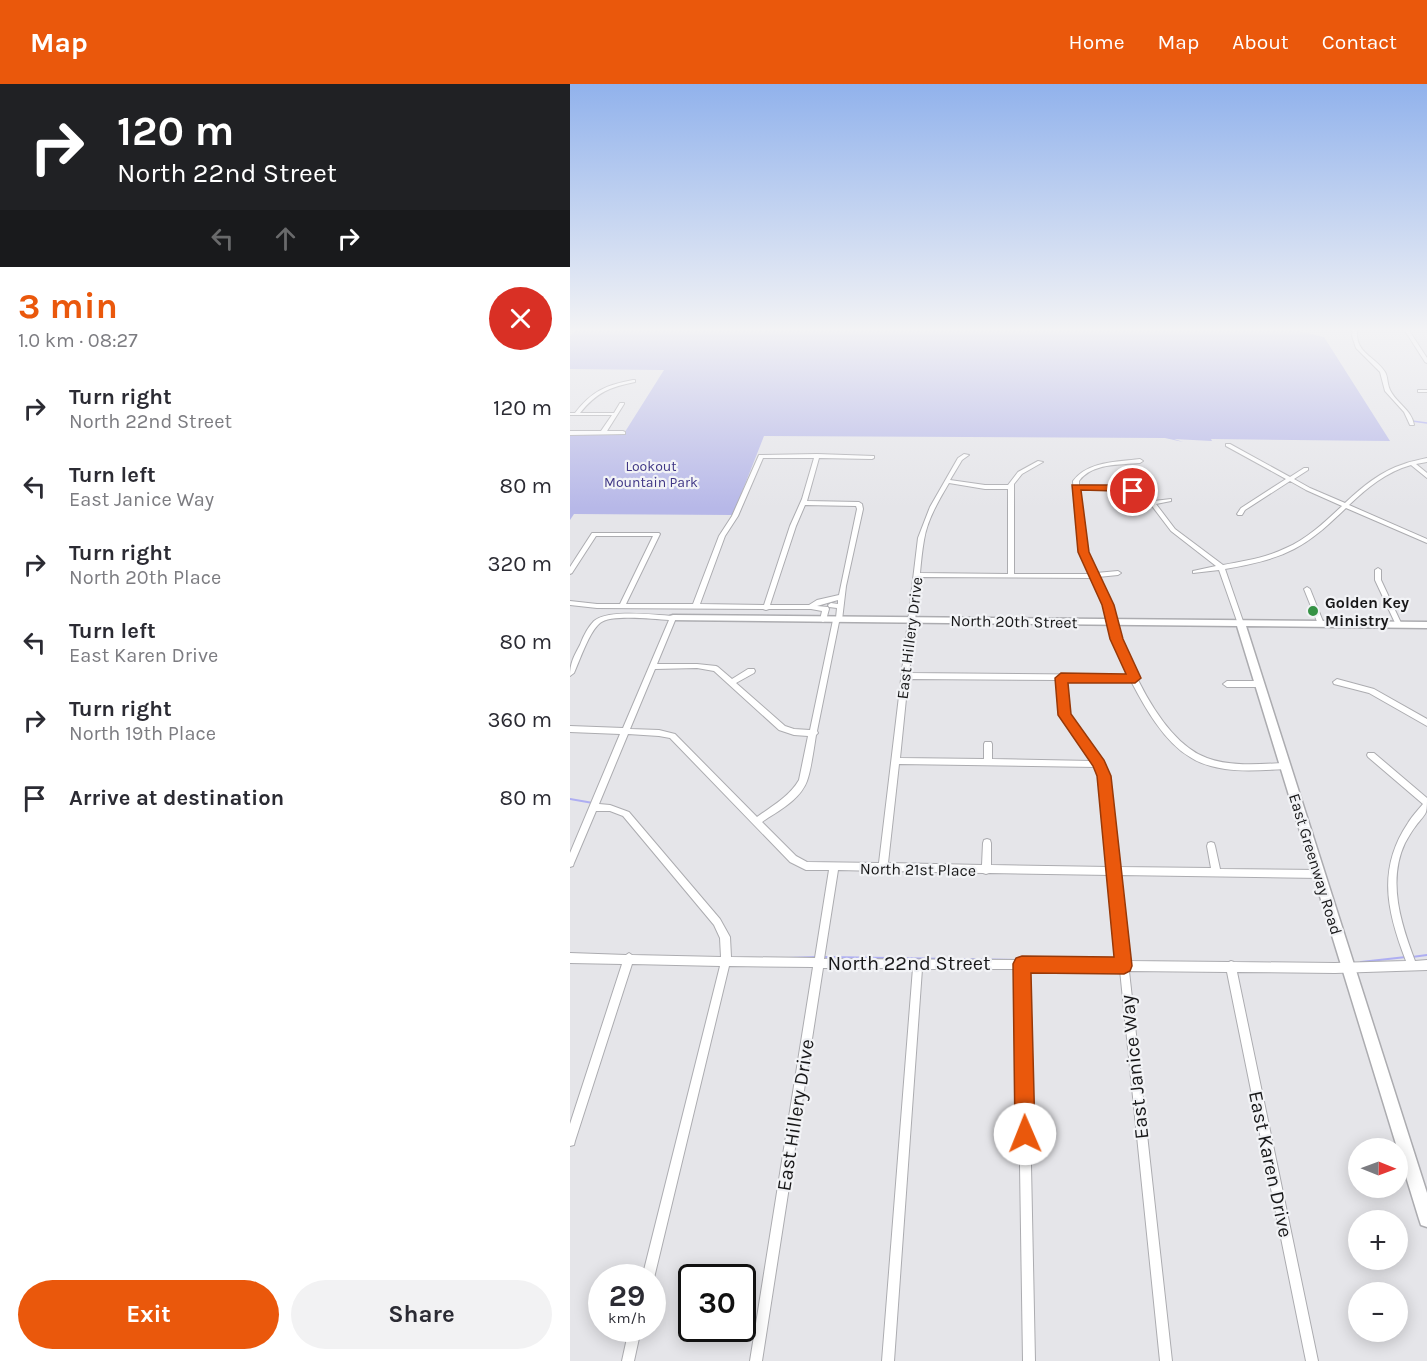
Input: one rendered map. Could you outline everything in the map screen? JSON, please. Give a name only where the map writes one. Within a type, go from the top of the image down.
[{"type":"street","points":[[577,413],[590,397],[601,389]]},
{"type":"street","points":[[1387,389],[1412,424]]},
{"type":"street","points":[[1420,391],[1427,391]]},
{"type":"street","points":[[603,433],[622,404]]},
{"type":"street","points":[[570,414],[615,414]]},
{"type":"street","points":[[570,433],[623,434]]},
{"type":"street","points":[[1228,445],[1288,479],[1427,541]]},
{"type":"street","name":"East Hillery Drive","points":[[883,869],[916,575],[925,525],[947,481],[960,459],[966,455]]},
{"type":"street","points":[[696,606],[722,536],[735,516],[761,456],[872,458]]},
{"type":"street","points":[[766,608],[793,526],[804,503],[818,456]]},
{"type":"street","points":[[1195,572],[1289,549],[1311,536],[1378,476],[1410,463],[1427,460]]},
{"type":"street","points":[[1140,461],[1088,470],[1078,476],[1076,487],[1084,552],[1108,605],[1124,658],[1168,733],[1178,745],[1205,762],[1219,765],[1285,766]]},
{"type":"street","points":[[1011,575],[1011,487],[1020,472],[1040,462]]},
{"type":"street","points":[[1410,463],[1427,476]]},
{"type":"street","points":[[1240,514],[1243,508],[1306,469]]},
{"type":"street","points":[[947,481],[985,487],[1011,487]]},
{"type":"street","points":[[1076,487],[1125,489],[1140,494],[1154,503],[1173,531],[1221,567]]},
{"type":"street","points":[[1154,503],[1169,500]]},
{"type":"street","points":[[804,503],[859,504],[833,603],[824,620]]},
{"type":"street","points":[[570,572],[594,534],[657,534],[657,539],[622,606]]},
{"type":"street","name":"East Greenway Road","points":[[1221,567],[1260,684],[1427,1219]]},
{"type":"street","points":[[1378,570],[1378,580],[1399,625]]},
{"type":"street","points":[[916,575],[1095,576],[1118,573]]},
{"type":"street","points":[[1307,589],[1320,624]]},
{"type":"street","points":[[757,821],[799,789],[806,773],[841,607],[833,603],[819,602],[810,607]]},
{"type":"street","points":[[570,603],[766,608],[810,607],[833,603]]},
{"type":"street","name":"North 20th Street","points":[[570,673],[595,626],[601,619],[612,617],[1427,625]]},
{"type":"street","points":[[570,864],[673,618]]},
{"type":"street","points":[[652,667],[697,666],[716,669],[782,728],[794,732],[814,733]]},
{"type":"street","points":[[731,683],[752,671]]},
{"type":"street","points":[[905,676],[1135,678]]},
{"type":"street","name":"East Janice Way","points":[[1061,678],[1064,715],[1099,764],[1104,776],[1166,1361]]},
{"type":"street","points":[[1337,682],[1371,691],[1427,723]]},
{"type":"street","points":[[1227,684],[1260,684]]},
{"type":"street","name":"North 21st Place","points":[[570,729],[659,733],[676,739],[799,863],[806,866],[883,869],[1320,874]]},
{"type":"street","points":[[987,762],[988,744]]},
{"type":"street","points":[[1371,755],[1427,804],[1405,831],[1393,866],[1394,907],[1412,965]]},
{"type":"street","points":[[895,761],[1099,764]]},
{"type":"street","points":[[593,807],[610,808],[626,814],[667,869],[720,926],[725,937],[726,960],[651,1264]]},
{"type":"street","points":[[986,870],[987,843]]},
{"type":"street","points":[[1211,846],[1216,873]]},
{"type":"street","name":"East Hillery Drive","points":[[756,1361],[834,868]]},
{"type":"street","name":"North 22nd Street","points":[[570,958],[1348,968],[1427,965]]},
{"type":"street","points":[[570,1141],[630,958]]},
{"type":"street","points":[[888,1361],[918,964]]},
{"type":"street","points":[[1022,964],[1029,1361]]},
{"type":"street","name":"East Karen Drive","points":[[1231,966],[1312,1361]]},
{"type":"street","points":[[628,1361],[632,1342]]},
{"type":"green space","name":"Lookout Mountain Park","points":[[652,389],[1357,389],[1390,441],[1174,439],[1183,442],[1165,438],[764,436],[733,515],[574,514],[570,520],[570,435],[623,435]]},
{"type":"waterway","points":[[1412,421],[1427,423]]},
{"type":"waterway","points":[[570,799],[593,803]]},
{"type":"waterway","points":[[1412,957],[1427,955]]},
{"type":"waterway","points":[[788,958],[818,957]]},
{"type":"waterway","points":[[824,957],[1022,960]]},
{"type":"waterway","points":[[1361,962],[1406,957]]},
{"type":"place","name":"Golden Key Ministry","points":[[1313,611]]},
{"type":"route","points":[[1025,1134],[1022,964],[1124,966],[1104,776],[1094,755],[1064,715],[1061,678],[1135,678],[1116,639],[1108,605],[1084,552],[1076,487],[1118,488],[1133,491]]}]
